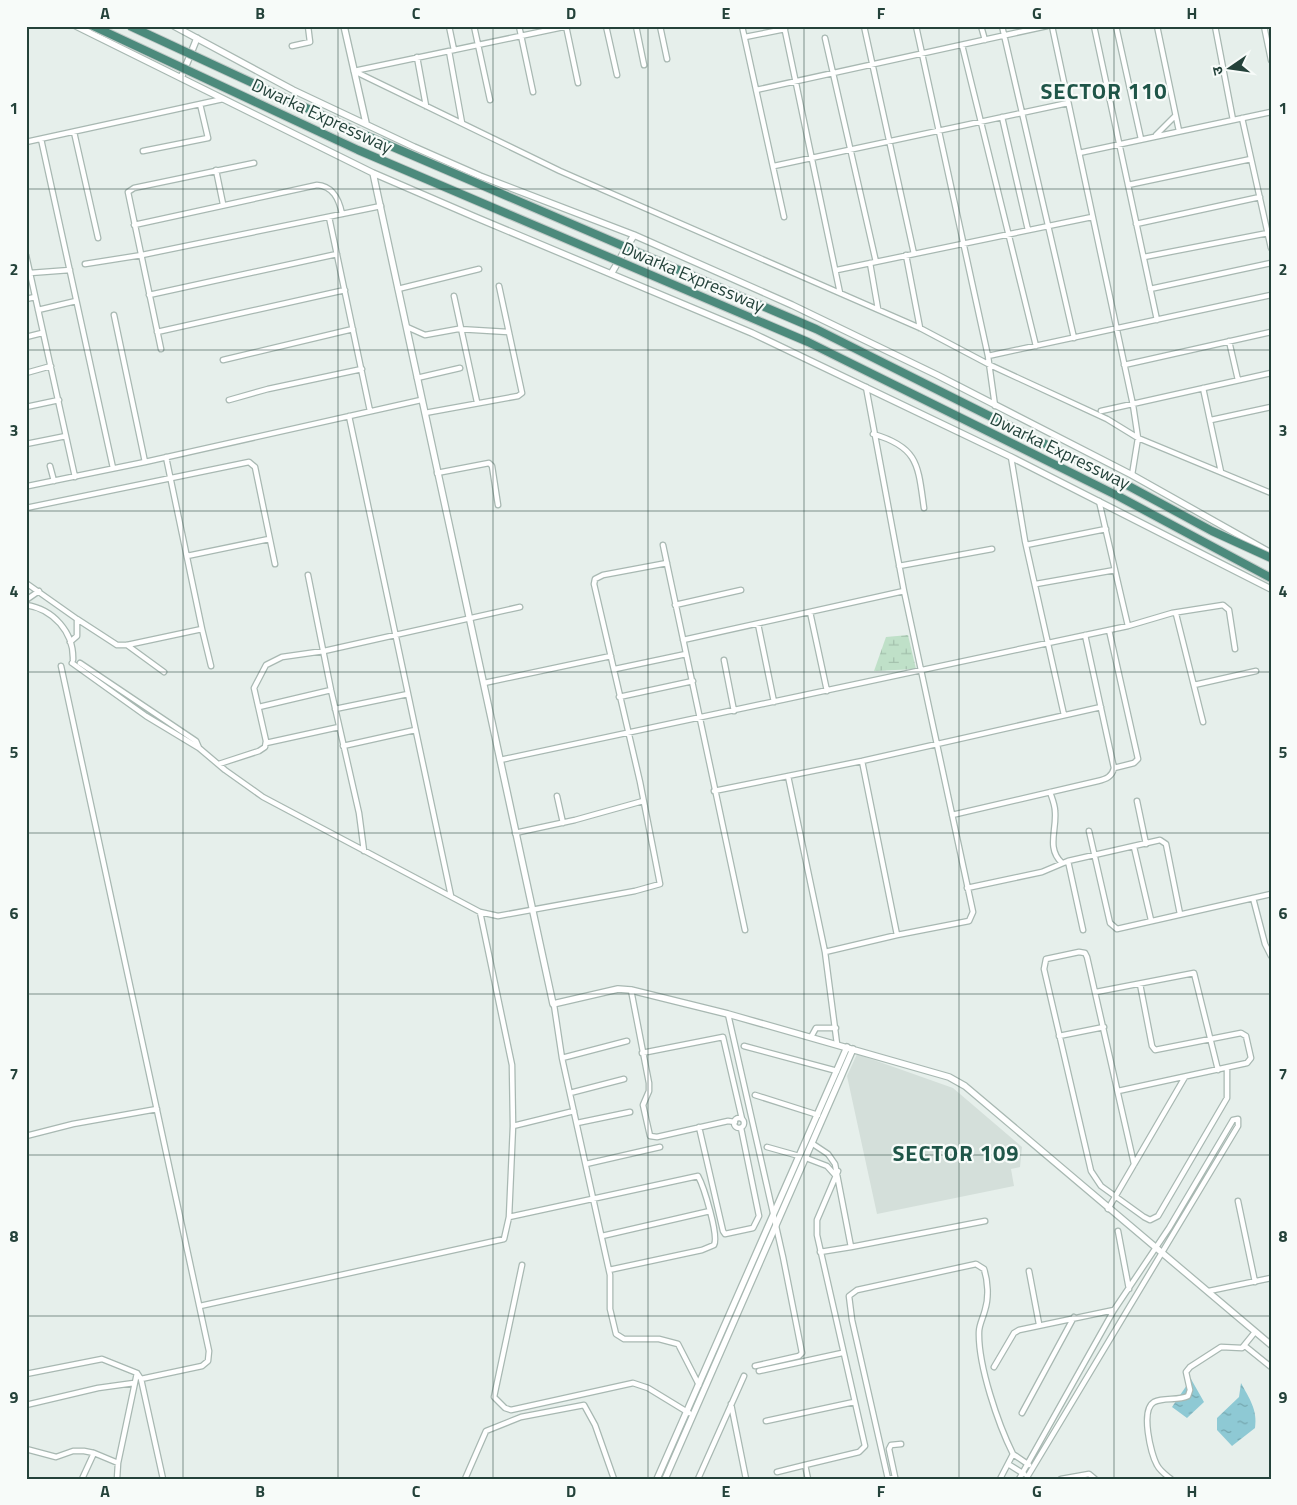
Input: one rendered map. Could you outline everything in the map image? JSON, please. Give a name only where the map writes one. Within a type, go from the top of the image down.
[{"type":"highway","name":"Dwarka Expressway","points":[[93,26],[358,150],[808,342],[1118,496],[1271,578]]},
{"type":"highway","name":"Dwarka Expressway","points":[[130,26],[358,132],[816,329],[1125,484],[1212,531],[1271,558]]},
{"type":"street","points":[[76,26],[373,173],[752,333],[1011,457],[1271,589]]},
{"type":"street","points":[[174,26],[293,90],[480,176],[634,235],[792,305],[1132,475],[1271,553]]},
{"type":"street","points":[[292,46],[310,42],[308,26]]},
{"type":"street","points":[[449,26],[462,123]]},
{"type":"street","points":[[474,26],[490,100]]},
{"type":"street","points":[[519,26],[533,92]]},
{"type":"street","points":[[354,71],[566,26],[578,82]]},
{"type":"street","points":[[606,26],[617,76]]},
{"type":"street","points":[[636,26],[644,65]]},
{"type":"street","points":[[660,26],[667,59]]},
{"type":"street","points":[[742,26],[784,217]]},
{"type":"street","points":[[864,26],[914,254]]},
{"type":"street","points":[[917,26],[990,365],[995,406]]},
{"type":"street","points":[[981,26],[984,40]]},
{"type":"street","points":[[1002,26],[1074,338]]},
{"type":"street","points":[[756,90],[1047,26]]},
{"type":"street","points":[[1052,26],[1138,438],[1132,475]]},
{"type":"street","points":[[1094,26],[1157,320]]},
{"type":"street","points":[[1116,26],[1141,139]]},
{"type":"street","points":[[1157,26],[1179,131]]},
{"type":"street","points":[[1214,26],[1233,120]]},
{"type":"street","points":[[1264,26],[1271,60]]},
{"type":"street","points":[[345,27],[366,123]]},
{"type":"street","points":[[745,37],[784,28],[837,270],[840,293]]},
{"type":"street","points":[[181,78],[197,38]]},
{"type":"street","points":[[825,38],[873,262],[878,310]]},
{"type":"street","points":[[962,45],[1036,346]]},
{"type":"street","points":[[417,57],[426,106]]},
{"type":"street","points":[[354,71],[560,172],[920,328],[990,365],[1107,419],[1138,438],[1271,493]]},
{"type":"street","points":[[26,142],[223,99]]},
{"type":"street","points":[[774,166],[1068,103]]},
{"type":"street","points":[[143,152],[208,138],[200,104]]},
{"type":"street","points":[[1079,153],[1271,112]]},
{"type":"street","points":[[1156,136],[1175,116]]},
{"type":"street","points":[[1002,117],[1028,230]]},
{"type":"street","points":[[1242,118],[1271,248]]},
{"type":"street","points":[[74,132],[98,238]]},
{"type":"street","points":[[42,139],[114,468]]},
{"type":"street","points":[[1128,185],[1252,159]]},
{"type":"street","points":[[161,348],[134,225],[128,194],[130,190],[254,163]]},
{"type":"street","points":[[216,170],[223,204]]},
{"type":"street","points":[[373,173],[554,1005],[562,1058],[609,1270],[610,1309],[616,1334],[624,1339],[659,1339],[678,1344],[699,1385]]},
{"type":"street","points":[[134,225],[223,204],[320,185],[337,197],[342,214]]},
{"type":"street","points":[[1136,224],[1260,197]]},
{"type":"street","points":[[85,264],[142,255],[381,206]]},
{"type":"street","points":[[329,217],[370,411]]},
{"type":"street","points":[[837,270],[1092,217]]},
{"type":"street","points":[[1144,257],[1268,233]]},
{"type":"street","points":[[611,274],[634,235]]},
{"type":"street","points":[[149,295],[337,254]]},
{"type":"street","points":[[906,256],[920,328]]},
{"type":"street","points":[[26,257],[75,477]]},
{"type":"street","points":[[1150,289],[1271,263]]},
{"type":"street","points":[[398,290],[479,269]]},
{"type":"street","points":[[30,273],[70,270]]},
{"type":"street","points":[[425,413],[518,396],[522,393],[499,286]]},
{"type":"street","points":[[157,332],[345,290]]},
{"type":"street","points":[[988,356],[1271,295]]},
{"type":"street","points":[[454,296],[477,402]]},
{"type":"street","points":[[26,299],[35,298]]},
{"type":"street","points":[[38,310],[76,301]]},
{"type":"street","points":[[114,315],[145,462]]},
{"type":"street","points":[[407,327],[425,335],[461,329],[508,332]]},
{"type":"street","points":[[223,360],[353,329]]},
{"type":"street","points":[[1124,365],[1271,332]]},
{"type":"street","points":[[26,337],[42,333]]},
{"type":"street","points":[[1229,341],[1238,380]]},
{"type":"street","points":[[26,372],[51,366]]},
{"type":"street","points":[[417,378],[460,368]]},
{"type":"street","points":[[229,400],[268,389],[362,369]]},
{"type":"street","points":[[1102,412],[1271,372]]},
{"type":"street","points":[[825,952],[969,921],[973,912],[904,591],[873,434],[866,387]]},
{"type":"street","points":[[1203,388],[1221,472]]},
{"type":"street","points":[[26,408],[59,400]]},
{"type":"street","points":[[28,486],[145,462],[421,400]]},
{"type":"street","points":[[1211,420],[1271,407]]},
{"type":"street","points":[[349,416],[451,897]]},
{"type":"street","points":[[873,434],[901,447],[916,460],[924,508]]},
{"type":"street","points":[[26,444],[66,436]]},
{"type":"street","points":[[166,457],[211,666]]},
{"type":"street","points":[[1011,457],[1026,545],[1064,715]]},
{"type":"street","points":[[26,508],[251,463],[255,467],[275,564]]},
{"type":"street","points":[[438,473],[489,463],[493,471],[498,505]]},
{"type":"street","points":[[50,466],[54,481]]},
{"type":"street","points":[[1099,502],[1128,626]]},
{"type":"street","points":[[1026,545],[1106,529]]},
{"type":"street","points":[[187,556],[269,539]]},
{"type":"street","points":[[664,545],[714,791],[745,930]]},
{"type":"street","points":[[899,566],[992,549]]},
{"type":"street","points":[[26,605],[41,608],[60,622],[70,642],[72,662],[93,680],[146,716],[199,748],[262,797],[480,912],[498,916],[635,891],[660,884],[595,579],[603,575],[667,563]]},
{"type":"street","points":[[1036,584],[1115,570]]},
{"type":"street","points":[[308,575],[343,746],[360,813],[364,851]]},
{"type":"street","points":[[26,583],[117,645],[127,645],[202,629]]},
{"type":"street","points":[[675,605],[741,590]]},
{"type":"street","points":[[26,600],[39,591]]},
{"type":"street","points":[[684,640],[904,591]]},
{"type":"street","points":[[500,760],[922,671],[1128,626],[1172,613],[1176,614],[1223,604],[1227,606],[1235,649]]},
{"type":"street","points":[[266,743],[254,688],[269,662],[282,657],[324,651],[520,607]]},
{"type":"street","points":[[810,612],[827,691]]},
{"type":"street","points":[[1176,614],[1203,722]]},
{"type":"street","points":[[70,642],[77,636],[78,619]]},
{"type":"street","points":[[758,624],[774,702]]},
{"type":"street","points":[[952,815],[1107,778],[1114,768],[1134,764],[1138,760],[1109,630]]},
{"type":"street","points":[[1086,635],[1114,768]]},
{"type":"street","points":[[127,645],[164,672]]},
{"type":"street","points":[[615,669],[686,654]]},
{"type":"street","points":[[484,683],[612,656]]},
{"type":"street","points":[[724,660],[734,711]]},
{"type":"street","points":[[80,663],[196,741],[199,748]]},
{"type":"street","points":[[61,666],[209,1351],[208,1361],[202,1366],[141,1379]]},
{"type":"street","points":[[1194,685],[1256,671]]},
{"type":"street","points":[[93,680],[97,674]]},
{"type":"street","points":[[620,697],[693,681]]},
{"type":"street","points":[[259,707],[331,690]]},
{"type":"street","points":[[335,709],[408,694]]},
{"type":"street","points":[[714,791],[862,761],[1101,706]]},
{"type":"street","points":[[219,764],[258,751],[266,743],[339,727]]},
{"type":"street","points":[[343,746],[415,730]]},
{"type":"street","points":[[862,761],[897,935]]},
{"type":"street","points":[[788,776],[825,952],[837,1044]]},
{"type":"street","points":[[1050,792],[1055,811],[1053,847],[1056,856],[1062,864]]},
{"type":"street","points":[[557,796],[563,823]]},
{"type":"street","points":[[515,832],[563,823],[643,801]]},
{"type":"street","points":[[1137,801],[1146,844]]},
{"type":"street","points":[[1089,831],[1110,923],[1114,928],[1118,929],[1271,894]]},
{"type":"street","points":[[967,888],[1042,872],[1068,861],[1160,840],[1166,844],[1180,914]]},
{"type":"street","points":[[1134,847],[1151,920]]},
{"type":"street","points":[[1068,861],[1083,930]]},
{"type":"street","points":[[1253,898],[1265,944],[1271,956]]},
{"type":"street","points":[[200,1306],[500,1242],[506,1234],[509,1217],[513,1126],[511,1057],[480,912]]},
{"type":"street","points":[[1134,1164],[1096,992],[1085,953],[1079,952],[1046,959],[1044,969],[1090,1171],[1097,1183],[1115,1198],[1150,1220],[1158,1216],[1227,1098],[1227,1068]]},
{"type":"street","points":[[1096,992],[1194,973],[1218,1070]]},
{"type":"street","points":[[1118,1091],[1250,1062],[1246,1036],[1241,1033],[1155,1050],[1152,1046],[1140,984]]},
{"type":"street","points":[[554,1005],[618,989],[631,990],[837,1044],[956,1080],[1271,1345]]},
{"type":"street","points":[[631,990],[649,1083],[649,1091],[643,1108],[650,1136],[657,1137],[742,1119]]},
{"type":"street","points":[[728,1014],[774,1214]]},
{"type":"street","points":[[811,1037],[814,1030],[820,1027],[836,1028]]},
{"type":"street","points":[[1060,1036],[1104,1027]]},
{"type":"street","points":[[642,1053],[723,1037],[744,1123],[741,1128],[759,1216],[755,1226]]},
{"type":"street","points":[[562,1058],[627,1041]]},
{"type":"street","points":[[744,1046],[837,1071]]},
{"type":"street","points":[[755,1366],[799,1356],[802,1353],[773,1223],[774,1214],[837,1071],[850,1048]]},
{"type":"street","points":[[665,1479],[773,1223],[806,1158],[850,1048]]},
{"type":"street","points":[[1108,1209],[1185,1077]]},
{"type":"street","points":[[570,1093],[624,1079]]},
{"type":"street","points":[[756,1095],[818,1115]]},
{"type":"street","points":[[26,1136],[73,1124],[157,1109]]},
{"type":"street","points":[[513,1126],[574,1111]]},
{"type":"street","points":[[577,1123],[630,1112]]},
{"type":"street","points":[[1019,1479],[1025,1476],[1032,1467],[1162,1255],[1238,1126],[1238,1119],[1233,1120],[1169,1228],[1154,1247],[1114,1310],[1028,1463],[1025,1476]]},
{"type":"street","points":[[735,1122],[737,1128],[741,1128]]},
{"type":"street","points":[[699,1127],[724,1233],[727,1234],[755,1226],[766,1231]]},
{"type":"street","points":[[812,1144],[828,1154],[836,1173],[851,1247]]},
{"type":"street","points":[[586,1164],[660,1147]]},
{"type":"street","points":[[766,1147],[799,1156]]},
{"type":"street","points":[[806,1158],[829,1167],[836,1173]]},
{"type":"street","points":[[777,1472],[862,1450],[864,1440],[842,1353],[816,1235],[817,1220],[836,1173]]},
{"type":"street","points":[[509,1217],[695,1176],[700,1180],[710,1211],[716,1242],[710,1247],[609,1270]]},
{"type":"street","points":[[1238,1201],[1255,1282]]},
{"type":"street","points":[[602,1236],[710,1211]]},
{"type":"street","points":[[759,1216],[773,1223]]},
{"type":"street","points":[[820,1252],[985,1221]]},
{"type":"street","points":[[657,1479],[766,1231],[773,1223]]},
{"type":"street","points":[[1118,1231],[1129,1289]]},
{"type":"street","points":[[522,1265],[494,1397],[505,1408],[511,1410],[633,1383],[648,1388],[686,1412],[693,1414]]},
{"type":"street","points":[[901,1444],[891,1445],[889,1448],[895,1477],[889,1479],[852,1320],[849,1296],[857,1290],[969,1265],[979,1265],[985,1272],[987,1304],[979,1328],[980,1346],[992,1402],[1013,1454],[1032,1467]]},
{"type":"street","points":[[1029,1271],[1039,1324]]},
{"type":"street","points":[[1210,1292],[1271,1278]]},
{"type":"street","points":[[994,1367],[1014,1334],[1019,1330],[1039,1324],[1114,1310]]},
{"type":"street","points":[[1022,1413],[1074,1317]]},
{"type":"street","points":[[1171,1479],[1159,1468],[1153,1458],[1146,1414],[1149,1407],[1153,1402],[1188,1396],[1190,1390],[1186,1372],[1190,1367],[1221,1347],[1238,1349],[1245,1346],[1255,1332]]},
{"type":"street","points":[[1245,1346],[1271,1367]]},
{"type":"street","points":[[758,1371],[842,1353]]},
{"type":"street","points":[[26,1374],[102,1359],[137,1373],[141,1379],[162,1479]]},
{"type":"street","points":[[117,1479],[118,1464],[137,1373]]},
{"type":"street","points":[[698,1479],[744,1376]]},
{"type":"street","points":[[26,1405],[98,1388],[134,1383]]},
{"type":"street","points":[[766,1420],[854,1402]]},
{"type":"street","points":[[731,1404],[746,1479]]},
{"type":"street","points":[[465,1479],[486,1431],[521,1417],[584,1405],[595,1425],[614,1479]]},
{"type":"street","points":[[26,1449],[56,1457],[77,1450],[94,1453],[118,1464]]},
{"type":"street","points":[[82,1479],[94,1453]]},
{"type":"street","points":[[1000,1479],[1013,1454]]},
{"type":"street","points":[[1008,1464],[1025,1476]]},
{"type":"street","points":[[805,1465],[808,1479]]},
{"type":"street","points":[[1062,1479],[1089,1474],[1095,1479]]},
{"type":"shaded area","points":[[857,1054],[953,1088],[1022,1147],[1020,1167],[1011,1169],[1014,1186],[877,1214],[847,1076]]},
{"type":"green space","points":[[908,635],[916,669],[874,671],[886,637]]},
{"type":"water","points":[[1191,1379],[1204,1402],[1187,1418],[1172,1407]]},
{"type":"water","points":[[1241,1383],[1250,1399],[1256,1422],[1255,1428],[1232,1446],[1217,1430],[1217,1418],[1239,1397]]},
{"type":"district","name":"SECTOR 110","points":[[1104,91]]},
{"type":"district","name":"SECTOR 109","points":[[956,1153]]}]
